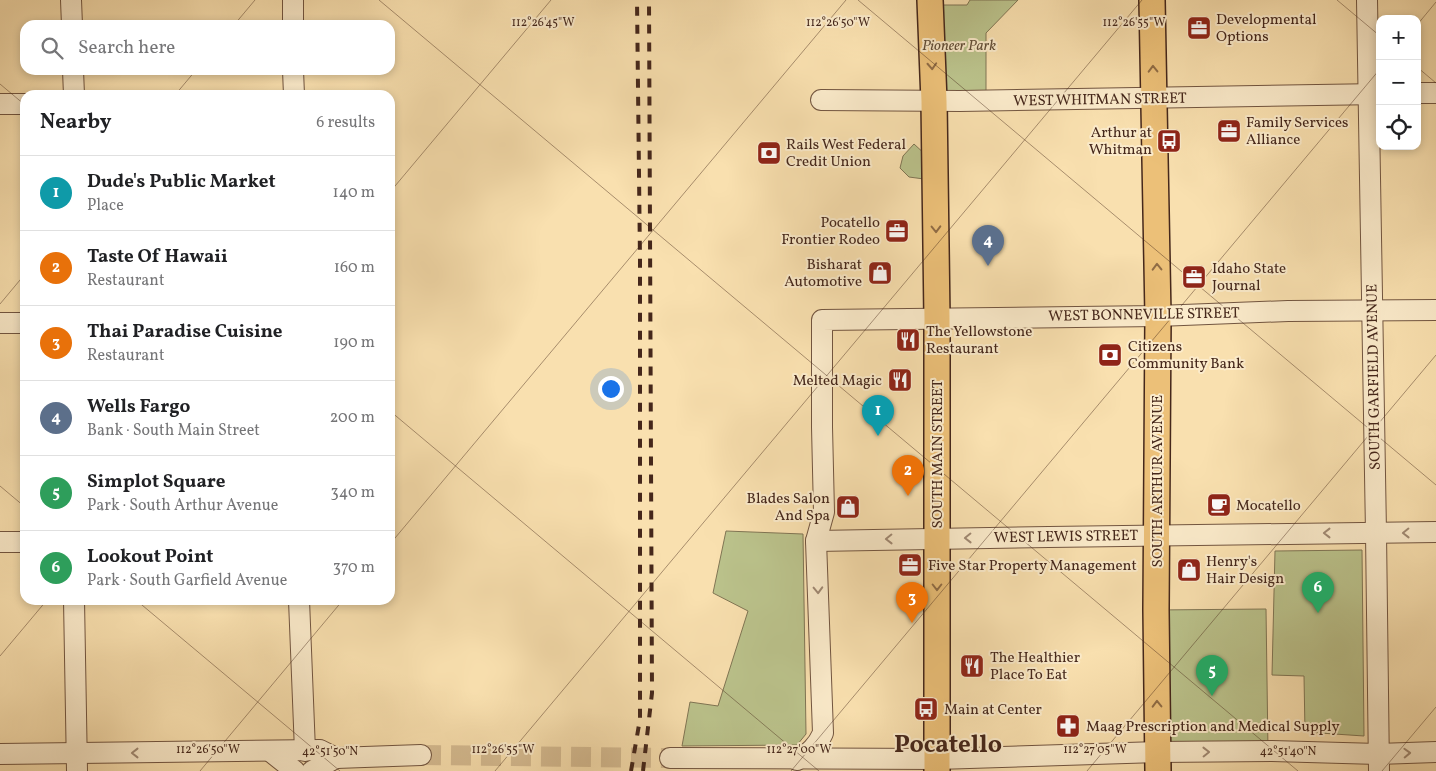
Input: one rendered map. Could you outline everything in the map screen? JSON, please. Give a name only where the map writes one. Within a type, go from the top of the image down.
[{"type":"main road","name":"SOUTH MAIN STREET","points":[[930,0],[934,101],[937,318],[937,765]]},
{"type":"main road","name":"SOUTH ARTHUR AVENUE","points":[[1152,0],[1158,316],[1156,610],[1158,762]]},
{"type":"street","points":[[71,0],[72,20]]},
{"type":"street","points":[[293,0],[293,20]]},
{"type":"street","name":"SOUTH GARFIELD AVENUE","points":[[1367,0],[1374,94],[1372,311],[1378,762]]},
{"type":"street","points":[[73,75],[74,90]]},
{"type":"street","points":[[294,75],[294,90]]},
{"type":"street","points":[[1421,93],[1436,93]]},
{"type":"street","name":"WEST WHITMAN STREET","points":[[821,100],[934,101],[1374,94]]},
{"type":"street","points":[[0,104],[20,104]]},
{"type":"street","name":"WEST BONNEVILLE STREET","points":[[816,541],[824,512],[822,320],[1158,316],[1265,311],[1436,310]]},
{"type":"street","points":[[0,322],[20,323]]},
{"type":"street","name":"WEST LEWIS STREET","points":[[816,541],[1436,532]]},
{"type":"street","points":[[816,541],[823,733],[834,749],[855,759]]},
{"type":"street","points":[[0,542],[20,542]]},
{"type":"street","points":[[74,605],[76,762]]},
{"type":"street","points":[[299,605],[305,751]]},
{"type":"street","points":[[797,760],[812,750],[823,733]]},
{"type":"street","points":[[0,754],[76,762],[320,750],[336,758]]},
{"type":"street","points":[[670,758],[797,760],[823,765],[855,759],[937,765],[1158,762],[1272,751],[1378,762],[1436,752]]},
{"type":"street","points":[[271,752],[295,771]]},
{"type":"street","points":[[312,771],[336,758],[421,755]]},
{"type":"green space","name":"Pioneer Park","points":[[970,0],[1018,0],[986,33],[986,101],[934,101],[930,5],[967,5]]},
{"type":"green space","points":[[914,144],[927,156],[924,179],[909,177],[900,168],[903,156]]},
{"type":"green space","points":[[726,531],[803,534],[806,734],[797,745],[682,746],[690,702],[718,706],[748,611],[713,593]]},
{"type":"green space","points":[[1362,550],[1364,736],[1305,732],[1304,676],[1272,675],[1275,551]]},
{"type":"green space","points":[[1266,609],[1268,751],[1158,752],[1156,610]]},
{"type":"tunnel","points":[[421,755],[670,758]]},
{"type":"railway","points":[[631,771],[640,719],[640,260],[637,0]]},
{"type":"railway","points":[[643,771],[652,693],[649,0]]},
{"type":"place","name":"Developmental Options","points":[[1199,28]]},
{"type":"place","name":"Family Services Alliance","points":[[1229,131]]},
{"type":"place","name":"Arthur at Whitman","points":[[1169,141]]},
{"type":"place","name":"Rails West Federal Credit Union","points":[[769,153]]},
{"type":"place","name":"Pocatello Frontier Rodeo","points":[[897,231]]},
{"type":"place","name":"Wells Fargo","points":[[988,266]]},
{"type":"place","name":"Bisharat Automotive","points":[[880,273]]},
{"type":"place","name":"Idaho State Journal","points":[[1194,277]]},
{"type":"place","name":"The Yellowstone Restaurant","points":[[908,340]]},
{"type":"place","name":"Citizens Community Bank","points":[[1110,355]]},
{"type":"place","name":"Melted Magic","points":[[900,380]]},
{"type":"place","name":"Dude's Public Market","points":[[878,436]]},
{"type":"place","name":"Taste Of Hawaii","points":[[908,496]]},
{"type":"place","name":"Mocatello","points":[[1219,505]]},
{"type":"place","name":"Blades Salon And Spa","points":[[848,507]]},
{"type":"place","name":"Five Star Property Management","points":[[910,565]]},
{"type":"place","name":"Henry's Hair Design","points":[[1189,570]]},
{"type":"place","name":"Lookout Point","points":[[1318,613]]},
{"type":"place","name":"Thai Paradise Cuisine","points":[[912,623]]},
{"type":"place","name":"The Healthier Place To Eat","points":[[972,666]]},
{"type":"place","name":"Simplot Square","points":[[1212,696]]},
{"type":"place","name":"Main at Center","points":[[926,709]]},
{"type":"place","name":"Maag Prescription and Medical Supply","points":[[1068,726]]},
{"type":"district","name":"Pocatello","points":[[948,743]]}]
